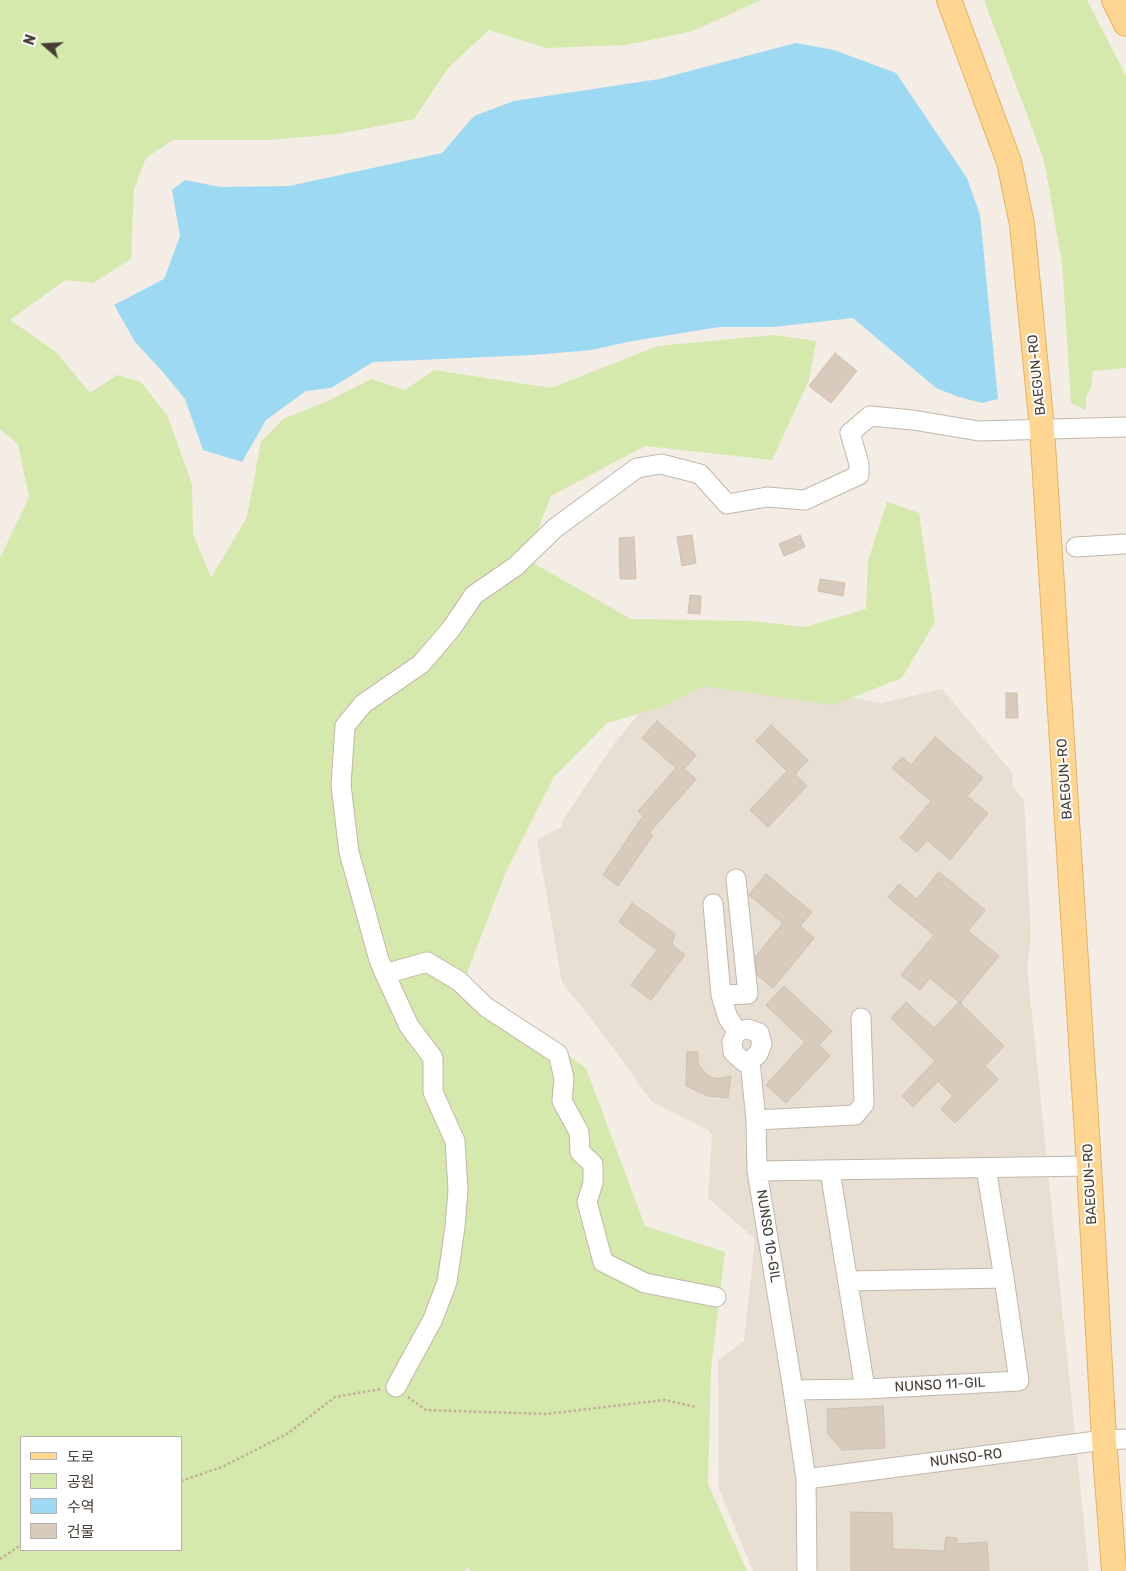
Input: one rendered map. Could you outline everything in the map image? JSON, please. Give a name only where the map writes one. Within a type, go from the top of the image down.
[{"type":"main road","name":"BAEGUN-RO","points":[[949,0],[1009,162],[1022,224],[1042,429],[1089,1166],[1115,1440],[1114,1571]]},
{"type":"main road","points":[[1114,0],[1126,24]]},
{"type":"street","points":[[396,1387],[433,1319],[447,1282],[458,1190],[455,1141],[433,1092],[433,1058],[409,1026],[379,960],[349,852],[341,785],[345,726],[363,704],[421,664],[451,629],[474,595],[516,566],[556,528],[636,468],[661,464],[700,474],[727,504],[767,497],[805,500],[859,475],[859,464],[850,433],[870,416],[913,420],[979,431],[1126,427]]},
{"type":"street","points":[[1076,547],[1126,544]]},
{"type":"street","points":[[721,995],[748,994],[736,879]]},
{"type":"street","points":[[713,904],[721,995],[728,1018],[737,1031],[748,1029],[759,1033],[762,1044],[758,1054],[750,1061],[756,1120],[757,1171]]},
{"type":"street","points":[[385,974],[427,962],[459,981],[486,1008],[558,1054],[564,1078],[562,1101],[579,1132],[580,1152],[592,1164],[593,1183],[587,1202],[603,1262],[644,1283],[716,1297]]},
{"type":"street","points":[[756,1120],[855,1115],[864,1104],[861,1018]]},
{"type":"street","name":"NUNSO 10-GIL","points":[[807,1571],[806,1479],[757,1171],[1089,1166]]},
{"type":"street","name":"NUNSO 11-GIL","points":[[865,1389],[1019,1381],[986,1168]]},
{"type":"street","points":[[793,1390],[865,1389],[830,1171]]},
{"type":"street","points":[[848,1281],[1004,1278]]},
{"type":"street","name":"NUNSO-RO","points":[[806,1479],[1115,1440]]},
{"type":"path","points":[[182,1481],[222,1467],[287,1434],[335,1397],[396,1387],[426,1410],[546,1414],[664,1400],[697,1406]]},
{"type":"path","points":[[0,1559],[20,1546]]},
{"type":"shaded area","points":[[714,671],[881,703],[942,689],[1012,772],[1013,786],[1024,800],[1031,938],[1027,966],[1089,1571],[753,1571],[719,1489],[718,1360],[744,1341],[755,1239],[708,1198],[712,1135],[708,1130],[652,1102],[562,982],[537,840],[561,827],[562,821],[616,741],[657,692]]},
{"type":"green space","points":[[0,0],[761,0],[693,31],[626,45],[546,48],[489,30],[449,67],[414,119],[338,134],[269,140],[173,140],[146,158],[134,189],[131,259],[93,283],[65,280],[10,320],[56,352],[90,393],[117,375],[141,382],[167,415],[192,484],[193,534],[211,578],[247,517],[261,442],[283,419],[328,401],[371,379],[405,390],[434,370],[551,388],[658,346],[773,335],[816,341],[809,380],[772,460],[645,446],[551,496],[526,559],[631,619],[750,621],[805,627],[866,609],[868,561],[887,502],[919,513],[935,622],[902,678],[833,705],[703,686],[662,707],[607,723],[554,777],[505,874],[464,981],[586,1068],[645,1226],[725,1252],[711,1369],[708,1484],[747,1571],[470,1571],[468,1567],[464,1571],[0,1571],[0,558],[29,497],[18,444],[0,429]]},
{"type":"green space","points":[[984,0],[1087,0],[1126,76],[1126,368],[1093,371],[1091,389],[1086,397],[1086,410],[1071,403],[1062,264],[1044,160]]},
{"type":"water","points":[[796,43],[834,50],[896,73],[967,178],[980,215],[998,399],[982,403],[936,388],[853,318],[774,327],[719,327],[627,342],[592,350],[533,355],[373,362],[331,388],[306,391],[266,420],[242,462],[203,450],[185,399],[135,342],[114,305],[164,279],[180,236],[172,190],[185,180],[220,187],[289,186],[442,153],[474,116],[514,101],[659,79]]},
{"type":"building","points":[[835,353],[857,371],[831,403],[809,386]]},
{"type":"building","points":[[692,535],[696,563],[682,566],[677,537]]},
{"type":"building","points":[[800,535],[805,547],[784,556],[779,544]]},
{"type":"building","points":[[634,537],[636,579],[620,579],[619,538]]},
{"type":"building","points":[[820,579],[845,583],[843,596],[818,591]]},
{"type":"building","points":[[690,595],[701,596],[700,614],[688,613]]},
{"type":"building","points":[[1006,693],[1017,693],[1018,718],[1006,718]]},
{"type":"building","points":[[657,721],[696,755],[684,769],[696,779],[649,833],[653,835],[618,886],[603,875],[643,816],[638,811],[676,768],[642,738]]},
{"type":"building","points":[[771,725],[808,760],[795,774],[807,786],[768,827],[750,810],[787,771],[756,741]]},
{"type":"building","points":[[935,737],[983,778],[967,796],[988,813],[950,860],[927,840],[917,852],[900,838],[931,801],[892,768],[902,757],[911,765]]},
{"type":"building","points":[[939,872],[985,910],[968,931],[999,956],[960,1003],[930,978],[920,990],[901,975],[934,935],[888,897],[899,884],[917,899]]},
{"type":"building","points":[[766,874],[812,912],[800,926],[814,938],[773,988],[757,975],[755,957],[783,923],[749,895]]},
{"type":"building","points":[[632,903],[675,934],[672,945],[685,955],[651,1000],[631,985],[657,950],[619,922]]},
{"type":"building","points":[[784,986],[832,1031],[819,1045],[830,1056],[786,1103],[766,1085],[805,1042],[766,1005]]},
{"type":"building","points":[[906,1002],[934,1028],[959,1002],[1004,1046],[985,1066],[998,1079],[955,1123],[941,1109],[953,1096],[938,1081],[913,1107],[902,1096],[935,1061],[891,1018]]},
{"type":"building","points":[[687,1052],[698,1052],[698,1064],[707,1075],[716,1079],[731,1076],[728,1098],[708,1096],[686,1086]]},
{"type":"building","points":[[883,1406],[885,1448],[842,1450],[828,1434],[827,1409]]},
{"type":"building","points":[[851,1512],[892,1513],[893,1549],[944,1551],[946,1537],[957,1538],[957,1544],[987,1542],[989,1571],[851,1571]]}]
